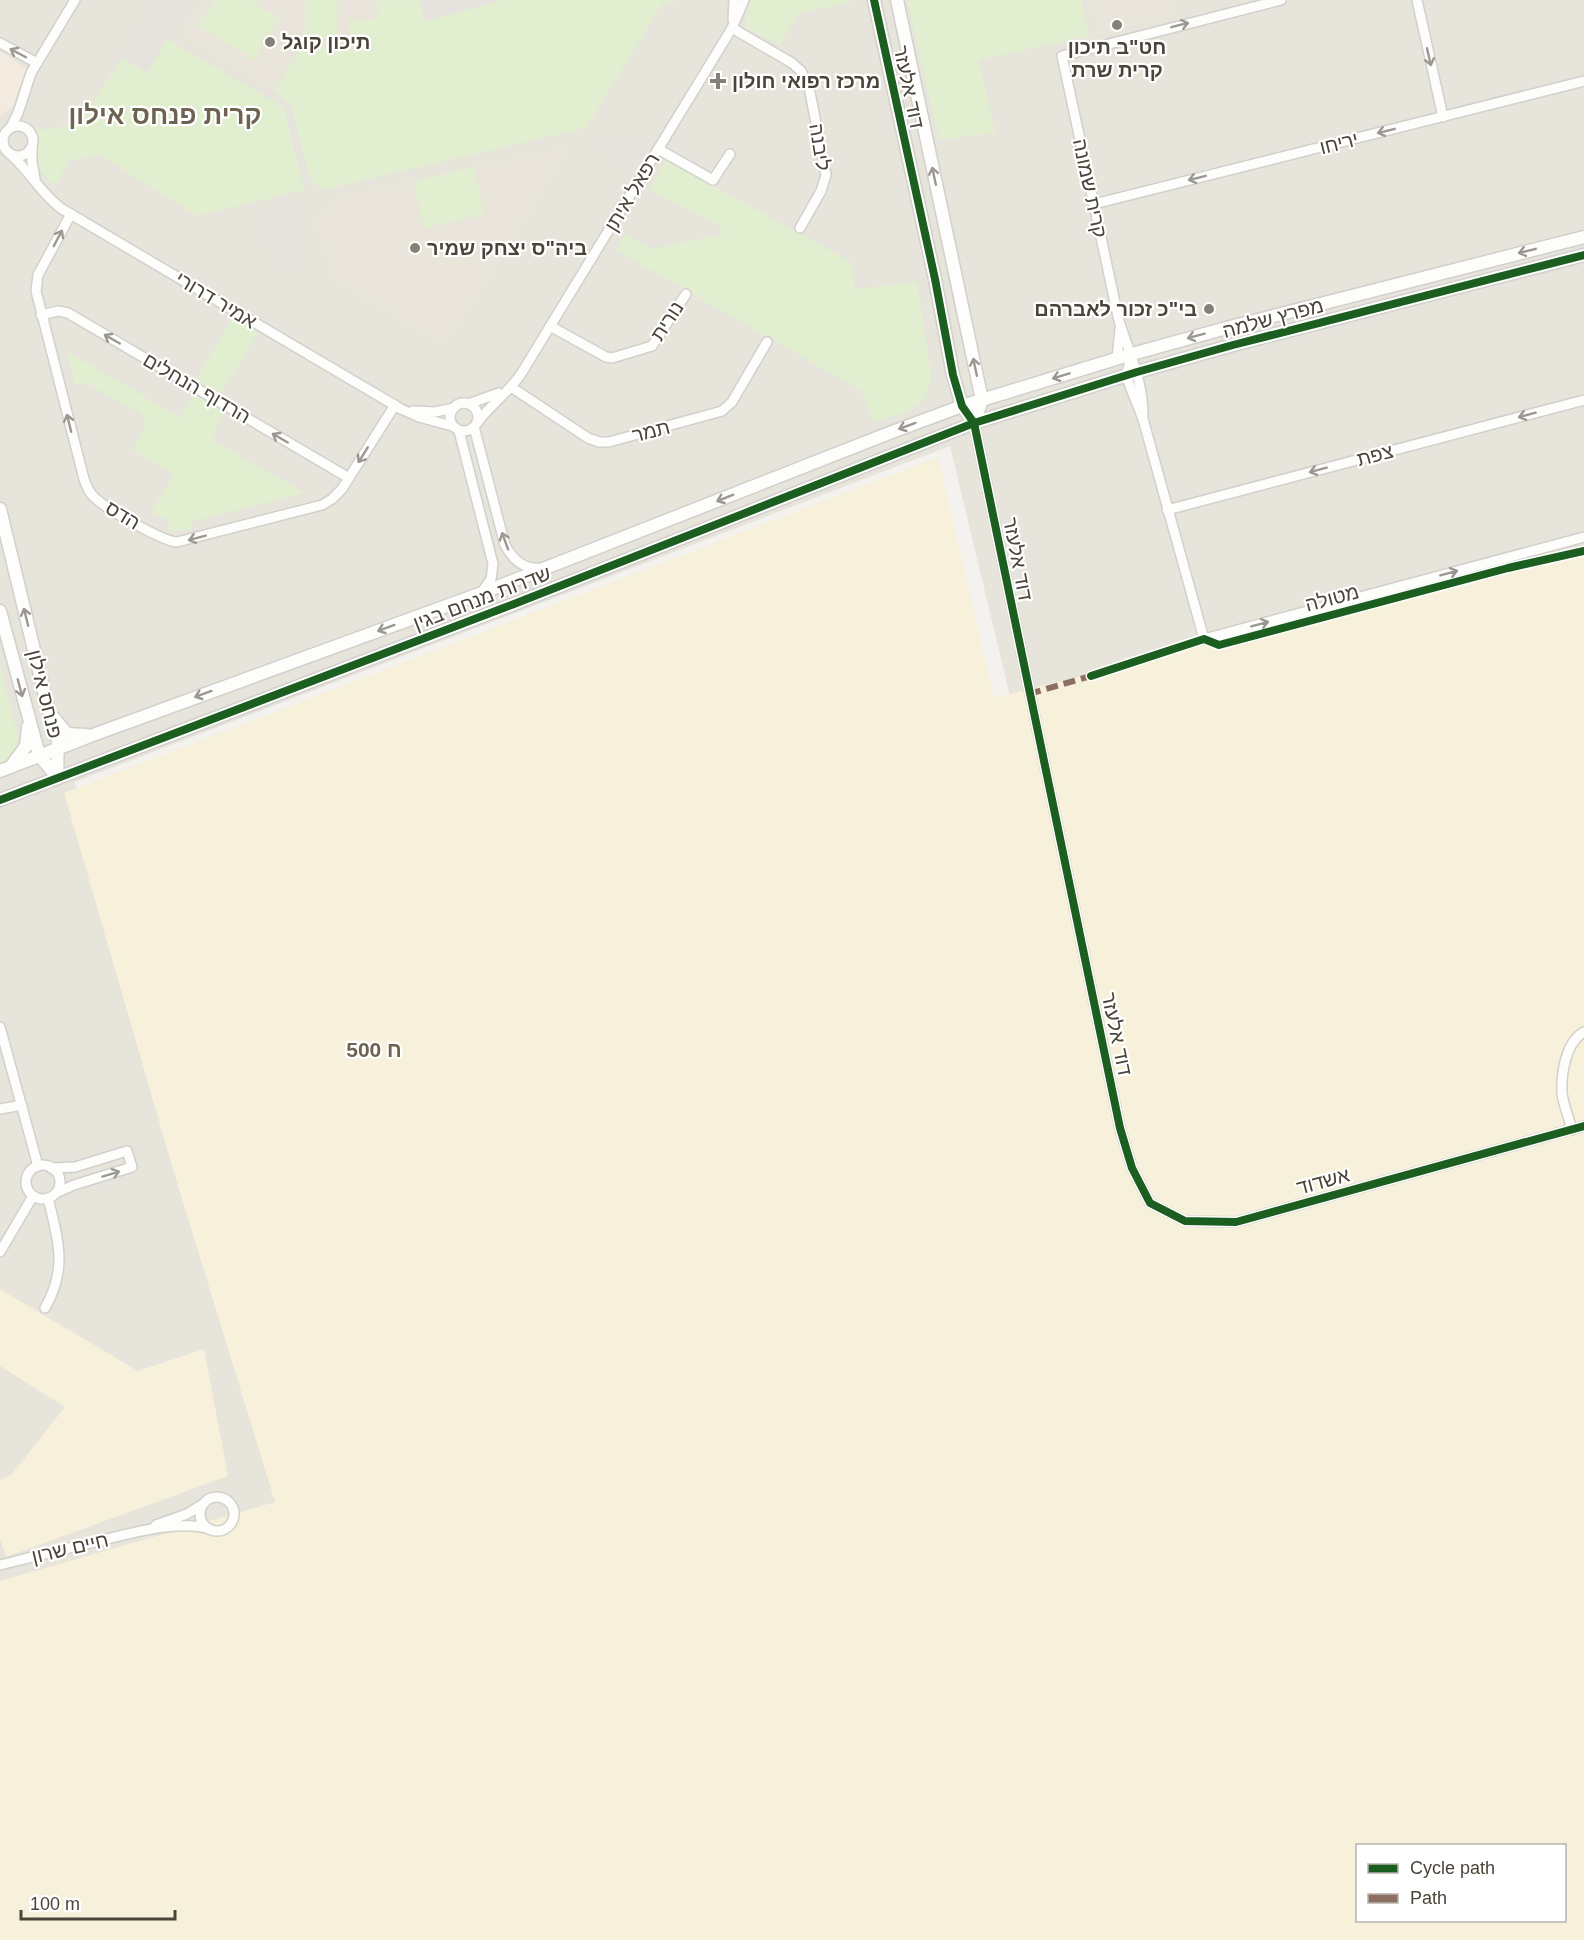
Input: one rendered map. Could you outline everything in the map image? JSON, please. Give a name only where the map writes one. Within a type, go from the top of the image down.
[{"type":"street","points":[[32,145],[29,151],[22,155],[15,155],[5,152],[3,143],[22,100],[26,83],[75,0]]},
{"type":"street","name":"רפאל איתן","points":[[732,28],[734,0]]},
{"type":"street","name":"רפאל איתן","points":[[475,425],[487,409],[512,387],[732,28],[744,0]]},
{"type":"street","name":"דוד אלעזר","points":[[874,0],[935,279],[953,375],[962,406],[974,423],[1120,1128]]},
{"type":"street","name":"דוד אלעזר","points":[[897,0],[982,400]]},
{"type":"street","name":"קרית שמונה","points":[[1117,358],[1119,321],[1062,56],[1281,0]]},
{"type":"street","points":[[1417,0],[1443,117]]},
{"type":"street","name":"ליבנה","points":[[732,28],[792,63],[803,75],[809,87],[826,175],[821,191],[800,228]]},
{"type":"street","points":[[0,43],[37,63]]},
{"type":"street","name":"יריחו","points":[[1094,204],[1584,81]]},
{"type":"street","points":[[22,100],[23,115],[33,138],[32,162],[37,183]]},
{"type":"street","points":[[6,132],[20,126],[28,130]]},
{"type":"street","points":[[658,149],[713,180],[730,154]]},
{"type":"street","name":"אמיר דרורי","points":[[5,152],[56,204],[70,214],[398,407],[419,417],[456,428]]},
{"type":"street","name":"הדס","points":[[70,214],[36,280],[36,294],[87,487],[99,501],[160,537],[174,542],[190,540],[322,505],[335,497],[398,407]]},
{"type":"street","name":"מפרץ שלמה","points":[[962,406],[1117,358],[1241,324],[1584,237]]},
{"type":"street","name":"מפרץ שלמה","points":[[974,423],[1233,345],[1584,255]]},
{"type":"street","name":"נורית","points":[[550,326],[606,357],[612,358],[652,346],[686,294]]},
{"type":"street","name":"הרדוף הנחלים","points":[[41,315],[58,311],[68,313],[349,478]]},
{"type":"street","name":"קרית שמונה","points":[[1119,321],[1132,354]]},
{"type":"street","name":"תמר","points":[[512,387],[588,438],[599,442],[609,442],[712,416],[722,411],[731,404],[767,342]]},
{"type":"street","points":[[1132,354],[1132,374],[1167,510]]},
{"type":"street","points":[[942,414],[951,392],[953,375]]},
{"type":"street","points":[[478,594],[489,583],[493,564],[456,428],[450,415],[459,404],[486,399],[512,387]]},
{"type":"street","points":[[974,423],[982,400]]},
{"type":"street","name":"צפת","points":[[1167,510],[1584,400]]},
{"type":"street","points":[[468,404],[477,411],[475,425],[505,545],[514,558],[526,566],[550,567]]},
{"type":"street","name":"שדרות מנחם בגין","points":[[5,769],[550,567],[962,406]]},
{"type":"street","name":"אמיר דרורי","points":[[398,407],[430,412],[454,408]]},
{"type":"street","name":"שדרות מנחם בגין","points":[[0,800],[514,604],[974,423]]},
{"type":"street","points":[[456,428],[468,431],[475,425]]},
{"type":"street","name":"פנחס אילון","points":[[0,509],[58,738],[57,777]]},
{"type":"street","name":"מטולה","points":[[1167,510],[1204,639],[1584,537]]},
{"type":"street","name":"פנחס אילון","points":[[0,611],[39,755],[57,777]]},
{"type":"street","points":[[50,712],[67,734],[93,735]]},
{"type":"street","points":[[5,769],[26,746],[29,719]]},
{"type":"street","points":[[0,1027],[38,1167]]},
{"type":"street","points":[[1572,1130],[1562,1093],[1566,1054],[1579,1035],[1584,1032]]},
{"type":"street","points":[[0,1108],[22,1105]]},
{"type":"street","name":"אשדוד","points":[[1120,1128],[1132,1168],[1150,1203],[1185,1221],[1236,1222],[1584,1126]]},
{"type":"street","points":[[127,1151],[132,1167],[74,1185],[52,1196],[40,1199],[33,1196],[28,1190],[27,1180],[31,1171],[38,1167],[51,1167],[75,1167],[127,1151]]},
{"type":"street","points":[[45,1308],[56,1282],[60,1261],[52,1196],[60,1180],[57,1172],[51,1167]]},
{"type":"street","points":[[0,1252],[33,1196]]},
{"type":"street","points":[[212,1498],[222,1498],[229,1502],[234,1511],[232,1521],[227,1527],[217,1531],[210,1529],[201,1518],[201,1510],[212,1498]]},
{"type":"street","name":"חיים שרון","points":[[140,1532],[187,1514],[206,1502]]},
{"type":"street","name":"חיים שרון","points":[[0,1565],[140,1532],[185,1526],[201,1526],[210,1529]]},
{"type":"shaded area","points":[[0,0],[1584,0],[1584,1145],[1146,1264],[950,446],[75,782],[309,1508],[0,1595]]},
{"type":"shaded area","points":[[159,0],[177,0],[187,6],[147,73],[123,58]]},
{"type":"shaded area","name":"תיכון קוגל","points":[[200,0],[381,0],[378,1],[378,18],[350,47],[301,46],[274,91],[183,38],[182,31]]},
{"type":"shaded area","points":[[502,0],[425,21],[420,1]]},
{"type":"shaded area","name":"חט\"ב תיכון קרית שרת","points":[[1090,0],[1172,0],[1176,15],[1098,35]]},
{"type":"shaded area","points":[[0,51],[26,68],[13,106],[0,117]]},
{"type":"shaded area","points":[[608,137],[630,144],[644,154],[635,169],[602,147]]},
{"type":"shaded area","name":"ביה\"ס יצחק שמיר","points":[[571,146],[452,339],[438,343],[331,279],[314,217],[332,197]]},
{"type":"shaded area","points":[[297,204],[304,228],[304,238],[302,249],[292,270],[277,266],[260,213]]},
{"type":"green space","points":[[215,0],[250,0],[280,18],[254,60],[198,26]]},
{"type":"green space","points":[[305,0],[337,0],[337,38],[305,38]]},
{"type":"green space","points":[[420,0],[425,21],[502,0],[681,0],[662,4],[586,128],[322,190],[310,179],[291,105],[274,91],[302,46],[350,47],[349,22],[378,18],[378,1]]},
{"type":"green space","points":[[751,0],[857,0],[798,14],[780,45],[747,29],[745,19]]},
{"type":"green space","points":[[907,0],[1081,0],[1089,36],[979,60],[995,133],[939,140]]},
{"type":"green space","points":[[167,39],[284,108],[304,190],[197,216],[100,155],[69,161],[55,185],[42,173],[37,161],[33,127],[44,130],[78,123],[123,58],[147,72]]},
{"type":"green space","points":[[666,160],[851,262],[855,289],[917,282],[931,374],[929,387],[920,403],[905,412],[874,422],[860,390],[616,250],[626,234],[651,249],[721,234],[718,224],[649,191]]},
{"type":"green space","points":[[474,167],[484,214],[424,228],[413,182]]},
{"type":"green space","points":[[233,318],[258,333],[220,395],[195,380]]},
{"type":"green space","points":[[67,352],[180,417],[195,394],[225,413],[213,432],[217,443],[305,493],[191,522],[191,529],[166,532],[170,521],[151,512],[174,475],[132,450],[146,426],[141,414],[85,382],[75,385]]},
{"type":"green space","points":[[0,665],[18,738],[13,754],[0,763]]},
{"type":"sand","points":[[938,457],[994,698],[1584,550],[1584,1940],[0,1940],[0,1581],[275,1502],[172,1166],[64,793]]},
{"type":"sand","points":[[0,1289],[138,1371],[204,1349],[228,1476],[6,1557],[0,1539],[0,1480],[12,1474],[65,1407],[0,1366]]},
{"type":"marked path","points":[[1029,694],[1091,676]]},
{"type":"cycle path","points":[[874,0],[935,279],[953,375],[962,406],[974,423],[1120,1128],[1132,1168],[1150,1203],[1185,1221],[1236,1222],[1584,1126]]},
{"type":"cycle path","points":[[0,800],[514,604],[974,423],[1137,372],[1233,345],[1584,255]]},
{"type":"cycle path","points":[[1091,676],[1204,639],[1219,645],[1508,568],[1584,551]]},
{"type":"place","name":"חט\"ב תיכון קרית שרת","points":[[1117,25]]},
{"type":"place","name":"תיכון קוגל","points":[[270,42]]},
{"type":"place","name":"מרכז רפואי חולון","points":[[718,81]]},
{"type":"place","name":"ביה\"ס יצחק שמיר","points":[[415,248]]},
{"type":"place","name":"בי\"כ זכור לאברהם","points":[[1209,309]]},
{"type":"district","name":"קרית פנחס אילון","points":[[165,115]]},
{"type":"district","name":"ח 500","points":[[374,1050]]}]
